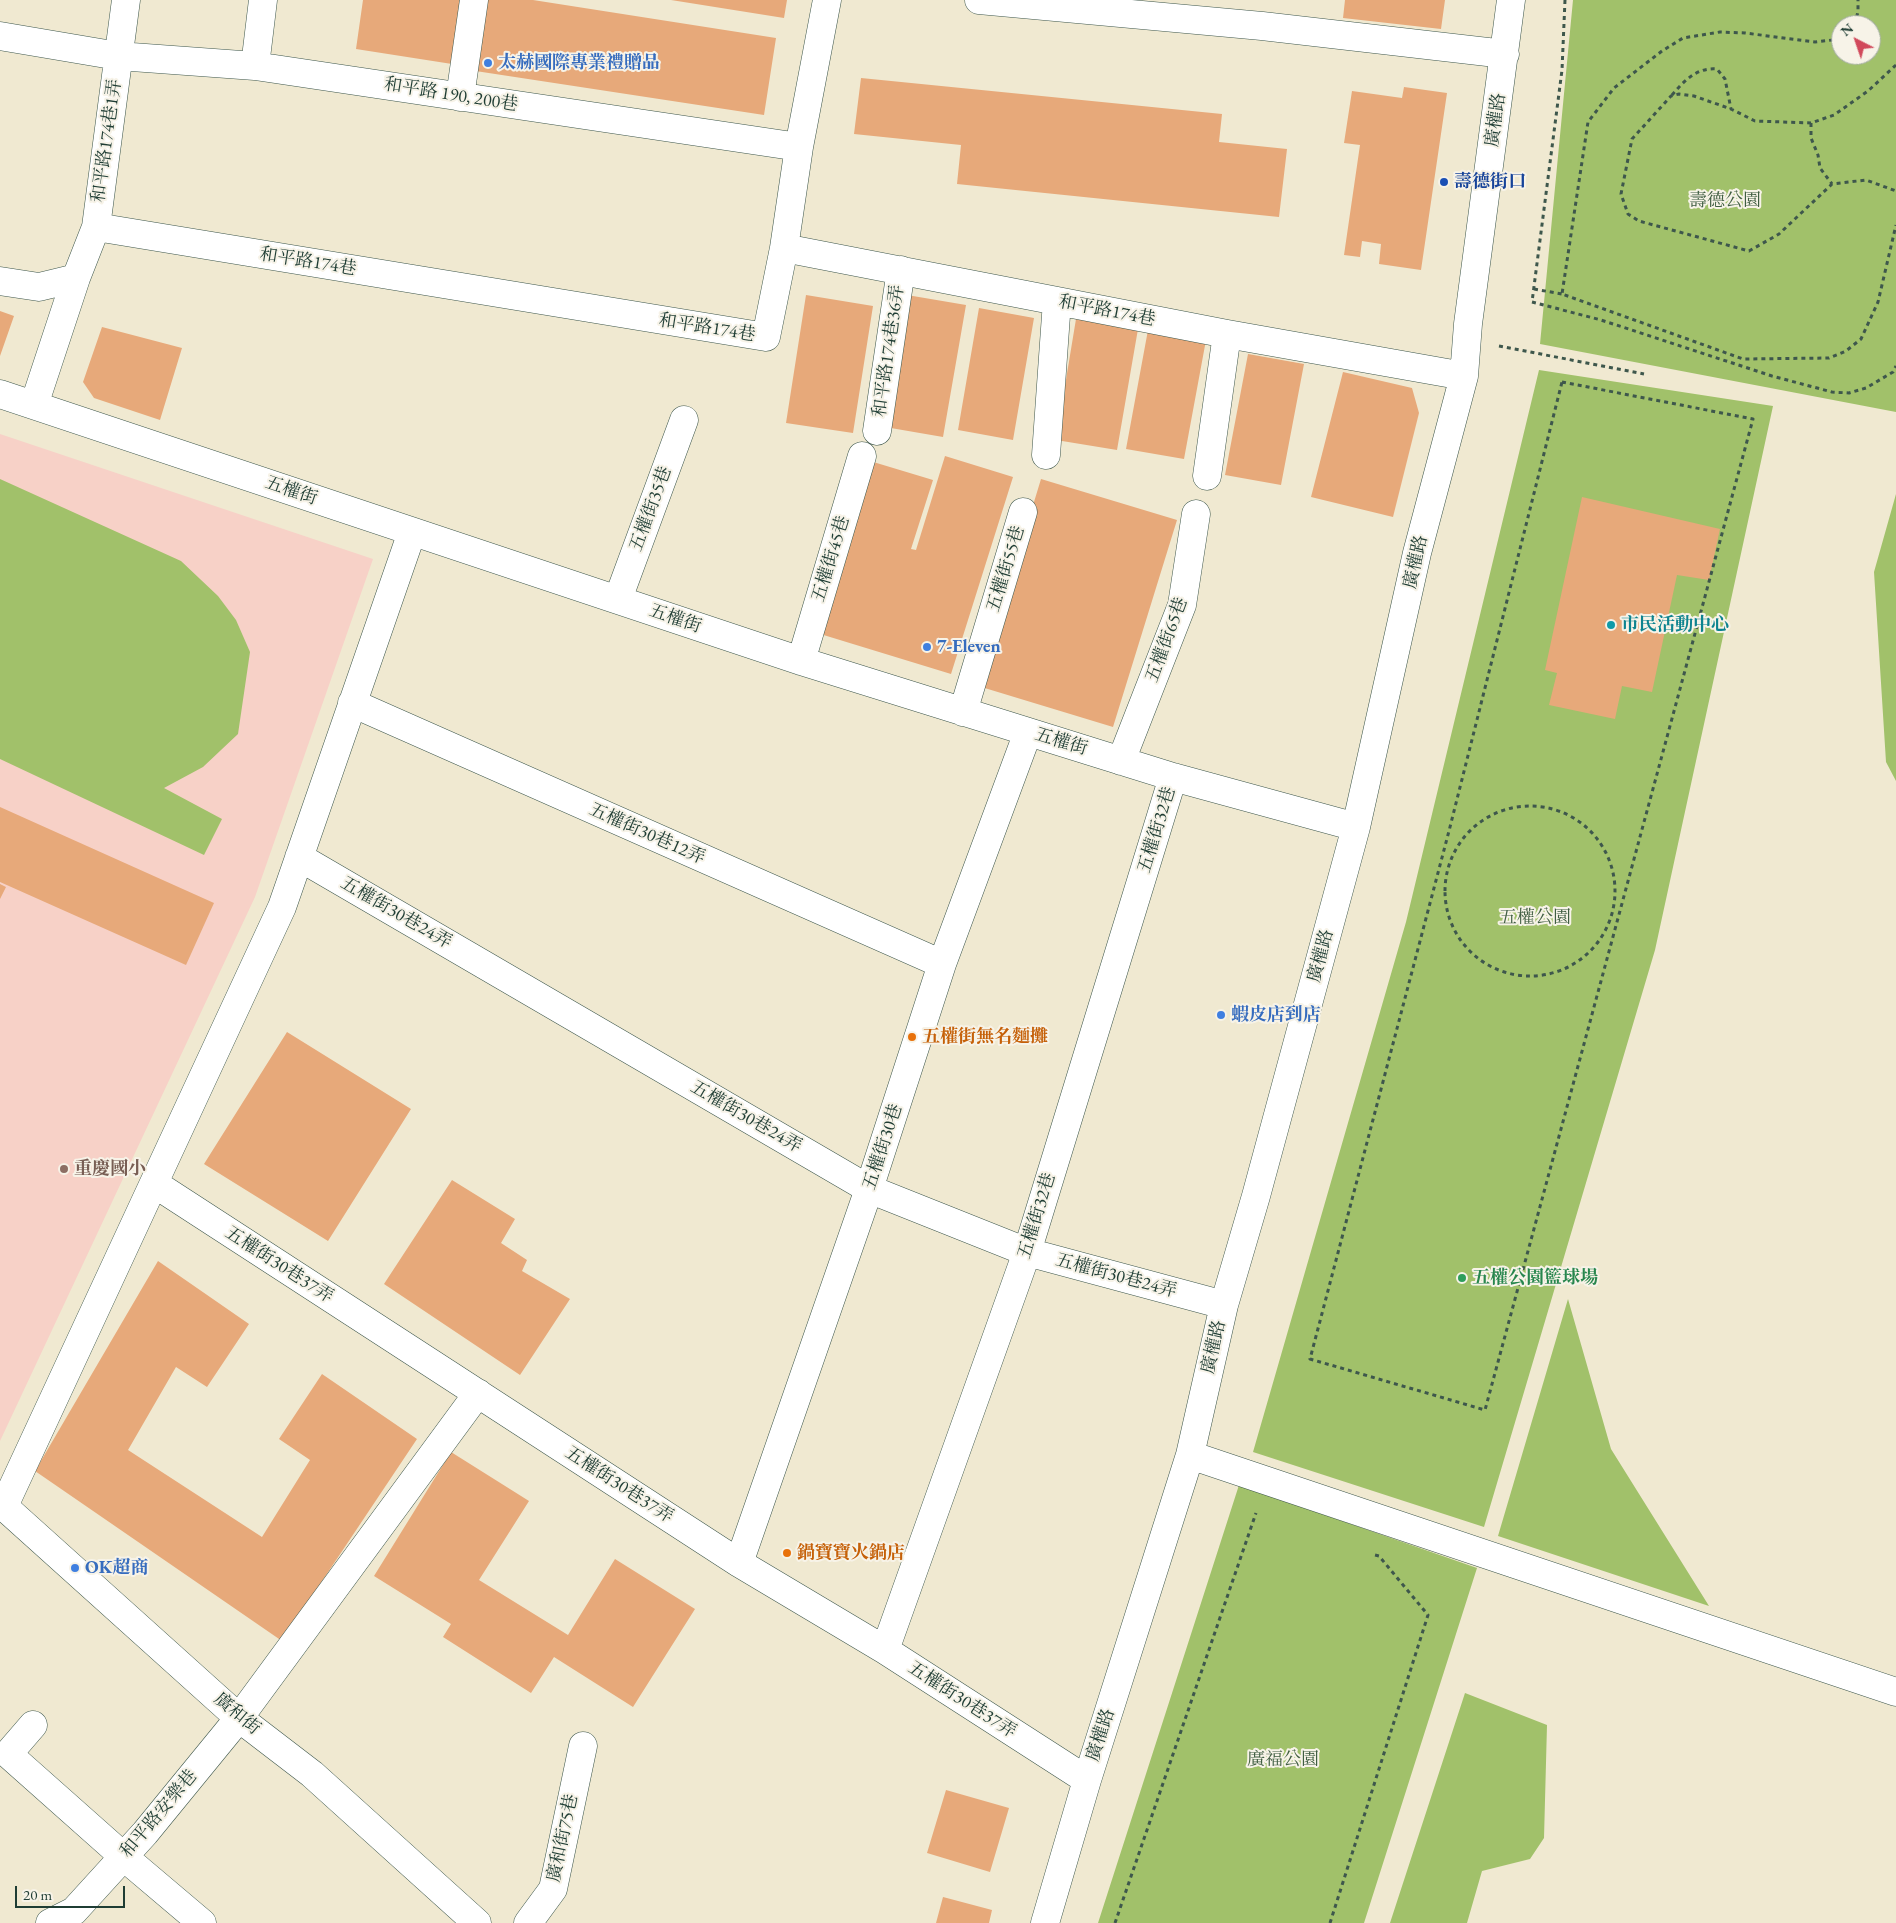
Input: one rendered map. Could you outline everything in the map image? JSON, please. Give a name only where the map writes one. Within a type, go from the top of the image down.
[{"type":"street","name":"和平路174巷1弄","points":[[96,227],[126,0]]},
{"type":"street","points":[[255,66],[263,0]]},
{"type":"street","points":[[460,97],[474,0]]},
{"type":"street","points":[[784,248],[799,147],[826,0]]},
{"type":"street","points":[[979,0],[1272,27],[1505,54]]},
{"type":"street","name":"廣權路","points":[[1045,1923],[1086,1780],[1190,1455],[1224,1305],[1356,827],[1417,553],[1464,376],[1466,340],[1511,0]]},
{"type":"street","name":"和平路 190, 200巷","points":[[0,36],[118,56],[255,66],[799,147]]},
{"type":"street","points":[[34,405],[76,278],[96,227]]},
{"type":"street","name":"和平路174巷","points":[[96,227],[766,337],[784,248],[1227,334],[1464,376]]},
{"type":"street","name":"和平路174巷36弄","points":[[878,431],[901,270]]},
{"type":"street","points":[[0,281],[39,286],[76,278]]},
{"type":"street","points":[[1046,455],[1057,301]]},
{"type":"street","points":[[1207,476],[1227,334]]},
{"type":"street","name":"五權街","points":[[0,394],[800,661],[1173,778],[1356,827]]},
{"type":"street","name":"五權街35巷","points":[[618,599],[684,420]]},
{"type":"street","name":"五權街45巷","points":[[800,661],[862,456]]},
{"type":"street","name":"五權街55巷","points":[[963,712],[1023,512]]},
{"type":"street","name":"五權街65巷","points":[[1121,761],[1182,605],[1196,514]]},
{"type":"street","points":[[2,1504],[155,1184],[282,907],[412,532]]},
{"type":"street","name":"五權街30巷12弄","points":[[352,703],[942,964]]},
{"type":"street","name":"五權街30巷","points":[[739,1563],[869,1189],[942,964],[1028,732]]},
{"type":"street","name":"五權街32巷","points":[[886,1650],[1026,1252],[1173,778]]},
{"type":"street","name":"五權街30巷24弄","points":[[299,857],[869,1189],[1026,1252],[1224,1305]]},
{"type":"street","name":"五權街30巷37弄","points":[[155,1184],[739,1563],[886,1650],[1086,1780]]},
{"type":"street","name":"和平路安樂巷","points":[[50,1923],[74,1911],[124,1857],[239,1718],[478,1394]]},
{"type":"street","points":[[1190,1455],[1896,1692]]},
{"type":"street","name":"廣和街","points":[[2,1504],[239,1718],[312,1774],[477,1923]]},
{"type":"street","points":[[33,1726],[8,1754],[202,1923]]},
{"type":"street","name":"廣和街75巷","points":[[528,1923],[553,1889],[583,1746]]},
{"type":"path","points":[[1565,0],[1562,70],[1532,302],[1601,320],[1772,376],[1832,392],[1849,393],[1866,388],[1887,376],[1896,366]]},
{"type":"path","points":[[1857,15],[1858,0]]},
{"type":"path","points":[[1562,294],[1588,122],[1614,88],[1662,50],[1682,38],[1720,32],[1745,32],[1815,42],[1831,40]]},
{"type":"path","points":[[1671,96],[1679,94],[1694,96],[1731,109],[1756,121],[1810,123],[1834,115],[1868,91],[1896,66]]},
{"type":"path","points":[[1731,109],[1725,79],[1717,69],[1701,70],[1685,81],[1632,139],[1621,194],[1628,214],[1639,222],[1749,251],[1779,234],[1832,184],[1866,180],[1896,191]]},
{"type":"path","points":[[1810,123],[1811,138],[1818,155],[1820,168],[1832,184]]},
{"type":"path","points":[[1534,289],[1562,294],[1743,359],[1829,358],[1846,351],[1861,339],[1878,302],[1896,225]]},
{"type":"path","points":[[1466,340],[1644,374]]},
{"type":"path","points":[[1562,382],[1753,420],[1485,1410],[1310,1359],[1449,831],[1562,382]]},
{"type":"path","points":[[1521,806],[1548,808],[1573,818],[1594,834],[1608,857],[1614,883],[1612,912],[1600,939],[1579,960],[1553,973],[1524,977],[1495,969],[1470,953],[1453,929],[1445,901],[1446,874],[1456,849],[1473,828],[1488,818],[1521,806]]},
{"type":"path","points":[[1115,1923],[1255,1513],[1264,1516]]},
{"type":"path","points":[[1330,1923],[1428,1614],[1379,1556],[1370,1553]]},
{"type":"shaded area","name":"重慶國小","points":[[0,434],[373,559],[255,897],[0,1441]]},
{"type":"green space","name":"壽德公園","points":[[1573,0],[1896,0],[1896,412],[1540,344]]},
{"type":"green space","name":"五權公園","points":[[1539,370],[1773,406],[1655,950],[1484,1527],[1253,1452],[1406,922]]},
{"type":"green space","points":[[0,479],[181,561],[218,596],[236,620],[250,652],[238,734],[203,767],[164,788],[222,819],[204,855],[0,759]]},
{"type":"green space","points":[[1896,494],[1896,781],[1886,762],[1874,572]]},
{"type":"green space","points":[[1568,1299],[1611,1449],[1709,1606],[1498,1536]]},
{"type":"green space","name":"廣福公園","points":[[1239,1485],[1477,1568],[1364,1923],[1098,1923]]},
{"type":"green space","points":[[1465,1693],[1547,1725],[1544,1838],[1530,1859],[1482,1871],[1467,1923],[1390,1923]]},
{"type":"building","points":[[363,0],[462,0],[452,64],[356,49]]},
{"type":"building","points":[[480,0],[533,0],[776,38],[764,115],[469,70]]},
{"type":"building","points":[[671,0],[787,0],[784,18]]},
{"type":"building","points":[[1345,0],[1445,0],[1441,29],[1343,18]]},
{"type":"building","points":[[861,78],[1222,114],[1219,142],[1287,149],[1279,217],[957,184],[961,145],[854,134]]},
{"type":"building","points":[[1404,87],[1447,93],[1421,270],[1379,264],[1381,244],[1362,241],[1360,257],[1344,255],[1360,145],[1344,143],[1352,91],[1402,98]]},
{"type":"building","points":[[806,295],[873,306],[853,433],[786,423]]},
{"type":"building","points":[[907,295],[966,305],[943,437],[885,427]]},
{"type":"building","points":[[979,308],[1034,318],[1013,440],[958,430]]},
{"type":"building","points":[[0,311],[14,316],[0,356]]},
{"type":"building","points":[[1076,319],[1138,329],[1117,450],[1056,440]]},
{"type":"building","points":[[102,327],[182,348],[160,420],[94,398],[83,382]]},
{"type":"building","points":[[1148,330],[1206,340],[1184,459],[1126,449]]},
{"type":"building","points":[[1248,354],[1304,364],[1281,485],[1225,475]]},
{"type":"building","points":[[1343,372],[1412,388],[1419,413],[1393,517],[1311,497]]},
{"type":"building","points":[[945,456],[1013,477],[951,674],[817,633],[870,461],[933,480],[911,549],[916,550]]},
{"type":"building","points":[[1041,479],[1177,520],[1113,727],[978,686]]},
{"type":"building","name":"市民活動中心","points":[[1582,497],[1720,529],[1709,580],[1677,575],[1652,692],[1622,686],[1615,719],[1549,705],[1557,673],[1545,670]]},
{"type":"building","points":[[0,807],[214,903],[186,965],[0,882]]},
{"type":"building","points":[[0,884],[6,887],[0,899]]},
{"type":"building","points":[[287,1032],[411,1109],[328,1241],[204,1164]]},
{"type":"building","points":[[452,1180],[515,1219],[501,1243],[527,1260],[522,1271],[570,1299],[520,1375],[384,1284]]},
{"type":"building","points":[[158,1261],[249,1324],[207,1387],[176,1367],[128,1450],[262,1537],[310,1460],[279,1439],[322,1374],[417,1439],[282,1641],[35,1471]]},
{"type":"building","points":[[451,1452],[529,1501],[479,1580],[568,1635],[615,1559],[695,1609],[633,1707],[554,1657],[531,1693],[443,1637],[451,1624],[374,1576]]},
{"type":"building","points":[[946,1790],[1009,1808],[990,1872],[927,1853]]},
{"type":"building","points":[[943,1897],[992,1910],[989,1923],[936,1923]]},
{"type":"place","name":"太赫國際專業禮贈品","points":[[488,63]]},
{"type":"place","name":"壽德街口","points":[[1444,182]]},
{"type":"place","name":"市民活動中心","points":[[1611,625]]},
{"type":"place","name":"7-Eleven","points":[[927,647]]},
{"type":"place","name":"蝦皮店到店","points":[[1221,1015]]},
{"type":"place","name":"五權街無名麵攤","points":[[912,1037]]},
{"type":"place","name":"重慶國小","points":[[64,1169]]},
{"type":"place","name":"五權公園籃球場","points":[[1462,1278]]},
{"type":"place","name":"鍋寶寶火鍋店","points":[[787,1553]]},
{"type":"place","name":"OK超商","points":[[75,1568]]}]
